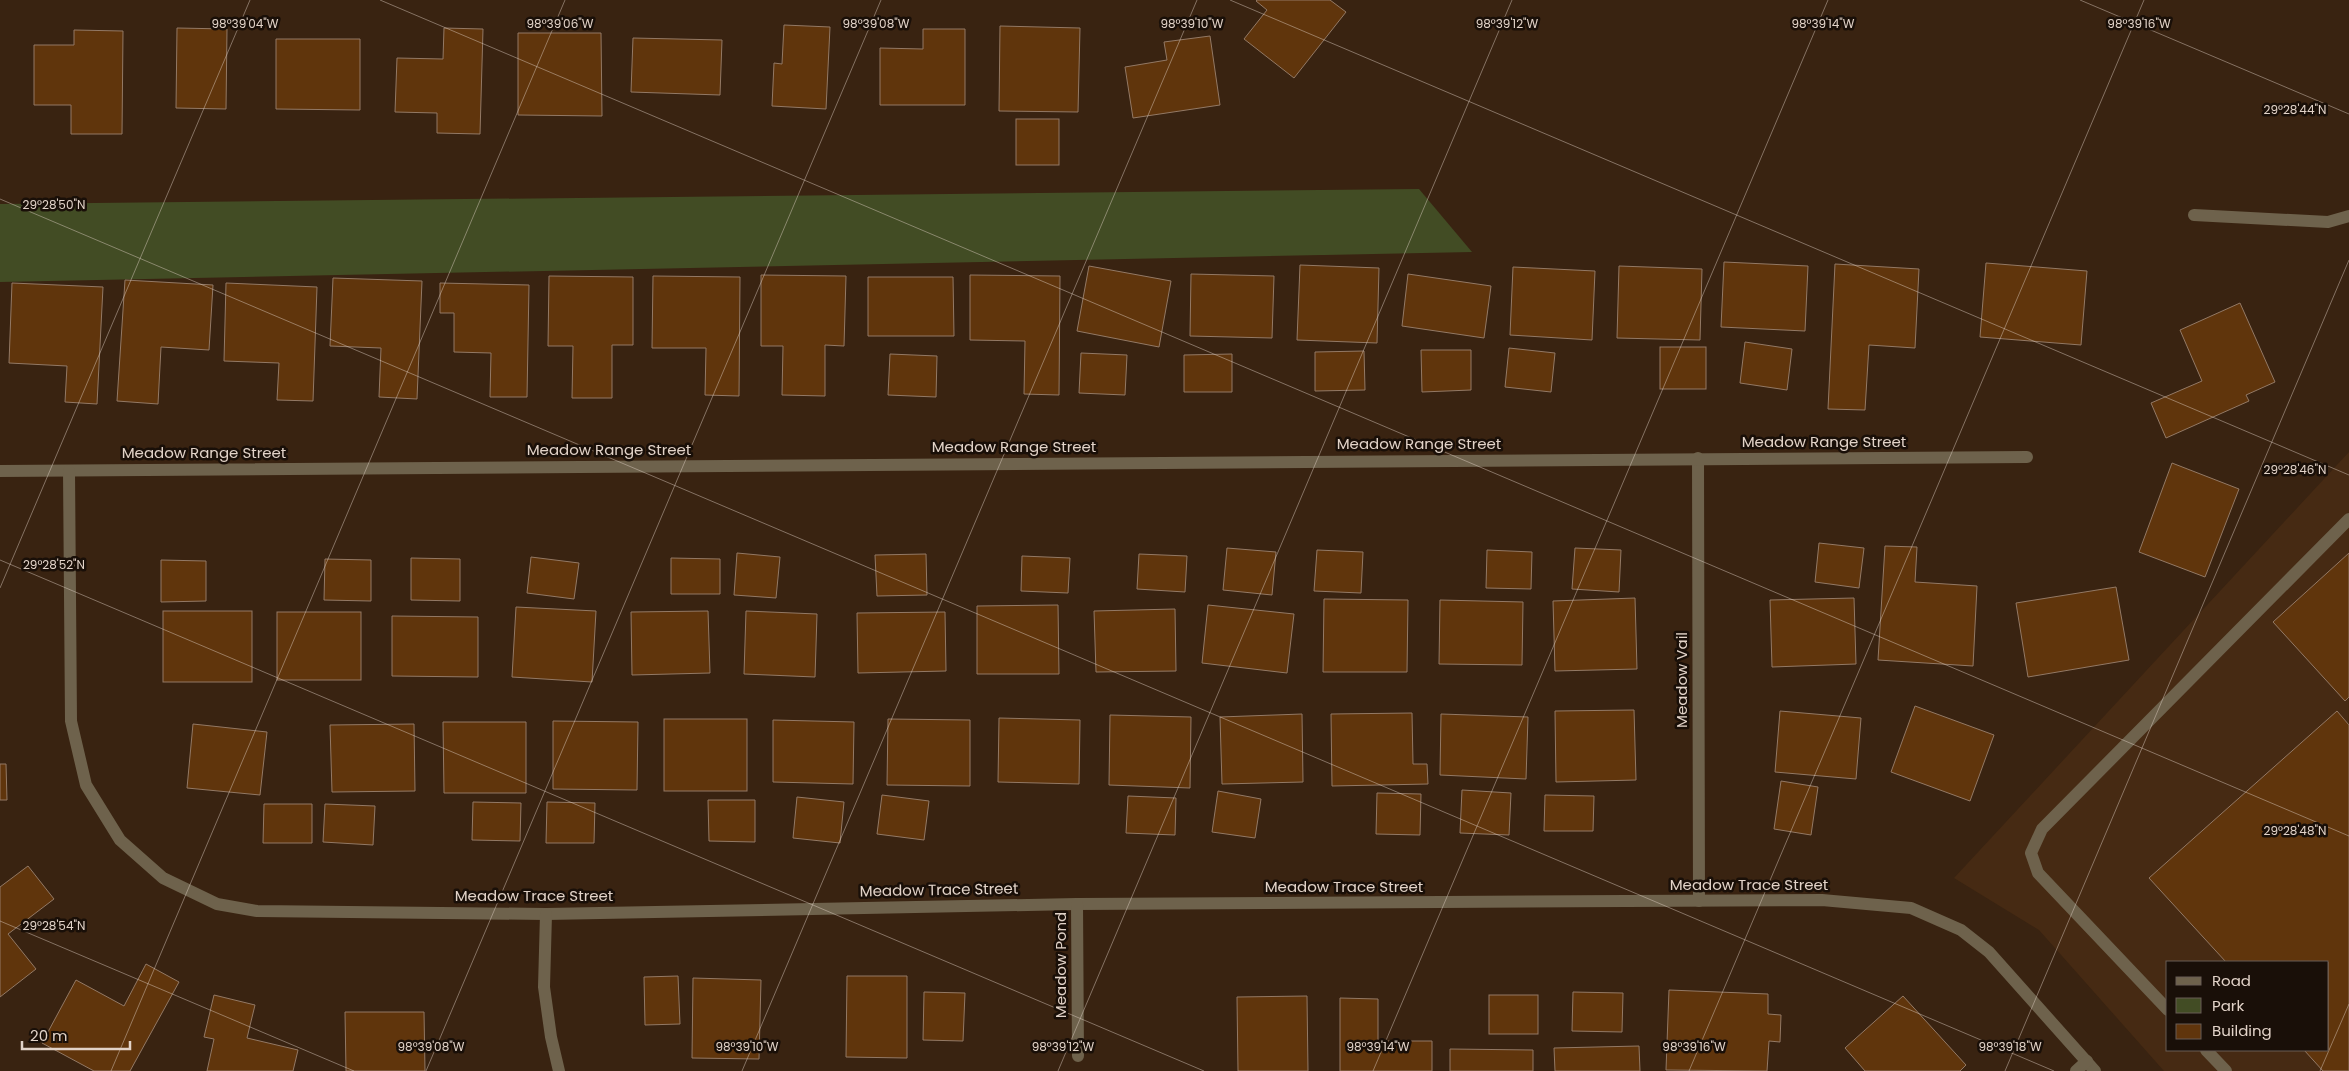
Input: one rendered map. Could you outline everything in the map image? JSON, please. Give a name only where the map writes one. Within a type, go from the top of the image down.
[{"type":"street","points":[[2194,215],[2328,222],[2348,218]]},
{"type":"street","name":"Meadow Range Street","points":[[0,471],[2027,457]]},
{"type":"street","name":"Meadow Vail","points":[[1698,458],[1699,901]]},
{"type":"street","name":"Meadow Trace Street","points":[[69,470],[71,721],[86,785],[120,840],[162,878],[217,904],[257,911],[546,914],[1077,904],[1822,900],[1911,908],[1961,930],[1989,952],[2091,1066]]},
{"type":"street","points":[[2166,1008],[2038,873],[2031,853],[2042,829],[2349,519]]},
{"type":"street","name":"Meadow Pond","points":[[1077,904],[1078,1056]]},
{"type":"street","points":[[546,914],[544,987],[558,1071]]},
{"type":"street","points":[[2207,1051],[2226,1071]]},
{"type":"street","points":[[2076,1071],[2091,1066]]},
{"type":"shaded area","points":[[2349,452],[2349,1071],[2164,1071],[2039,930],[1954,878]]},
{"type":"green space","points":[[1419,189],[1472,252],[0,282],[0,204]]},
{"type":"building","points":[[1257,0],[1330,0],[1346,12],[1294,78],[1244,39],[1267,10]]},
{"type":"building","points":[[784,25],[830,27],[826,109],[772,106],[774,63],[782,64]]},
{"type":"building","points":[[1000,26],[1080,28],[1078,112],[999,111]]},
{"type":"building","points":[[177,28],[227,29],[226,109],[176,108]]},
{"type":"building","points":[[444,28],[483,29],[480,134],[437,133],[437,113],[395,112],[397,58],[443,59]]},
{"type":"building","points":[[923,29],[965,29],[965,105],[880,105],[880,48],[923,49]]},
{"type":"building","points":[[74,30],[123,31],[122,134],[71,134],[71,105],[34,105],[34,45],[74,45]]},
{"type":"building","points":[[518,33],[601,33],[602,116],[518,115]]},
{"type":"building","points":[[1210,36],[1220,105],[1133,118],[1125,67],[1167,60],[1164,42]]},
{"type":"building","points":[[633,38],[722,40],[720,95],[631,92]]},
{"type":"building","points":[[276,39],[360,39],[360,110],[276,109]]},
{"type":"building","points":[[1016,119],[1059,119],[1059,165],[1016,165]]},
{"type":"building","points":[[1724,262],[1808,266],[1805,331],[1721,327]]},
{"type":"building","points":[[1986,263],[2087,271],[2081,345],[1980,337]]},
{"type":"building","points":[[1835,264],[1919,269],[1915,348],[1869,345],[1865,410],[1828,409]]},
{"type":"building","points":[[1300,265],[1379,268],[1377,343],[1297,340]]},
{"type":"building","points":[[1089,266],[1171,281],[1159,347],[1077,331]]},
{"type":"building","points":[[1619,266],[1702,269],[1700,340],[1617,338]]},
{"type":"building","points":[[1513,267],[1595,271],[1592,340],[1510,335]]},
{"type":"building","points":[[1191,274],[1274,276],[1272,338],[1190,336]]},
{"type":"building","points":[[1408,274],[1491,286],[1484,338],[1402,326]]},
{"type":"building","points":[[761,275],[846,276],[844,346],[825,345],[825,396],[782,395],[783,346],[761,346]]},
{"type":"building","points":[[970,275],[1060,276],[1059,395],[1024,394],[1025,341],[970,340]]},
{"type":"building","points":[[549,276],[633,277],[633,345],[612,345],[612,398],[572,398],[573,346],[548,346]]},
{"type":"building","points":[[653,276],[740,277],[739,396],[705,395],[706,348],[652,348]]},
{"type":"building","points":[[868,277],[953,277],[954,336],[868,336]]},
{"type":"building","points":[[333,278],[422,281],[417,399],[379,397],[381,348],[330,346]]},
{"type":"building","points":[[125,280],[213,285],[209,350],[161,347],[158,404],[117,401]]},
{"type":"building","points":[[12,283],[103,287],[97,404],[65,402],[67,366],[9,363]]},
{"type":"building","points":[[226,283],[317,287],[313,401],[277,400],[279,363],[224,361]]},
{"type":"building","points":[[440,283],[529,285],[527,397],[490,397],[491,353],[454,352],[454,313],[440,313]]},
{"type":"building","points":[[2240,303],[2275,382],[2246,395],[2249,401],[2166,438],[2151,403],[2202,381],[2180,330]]},
{"type":"building","points":[[1745,342],[1792,349],[1787,390],[1740,383]]},
{"type":"building","points":[[1660,347],[1706,347],[1706,389],[1660,389]]},
{"type":"building","points":[[1509,348],[1555,353],[1551,392],[1505,387]]},
{"type":"building","points":[[1421,350],[1471,350],[1471,390],[1422,392]]},
{"type":"building","points":[[1364,351],[1365,390],[1315,391],[1315,352]]},
{"type":"building","points":[[1081,353],[1127,355],[1125,395],[1079,393]]},
{"type":"building","points":[[890,354],[937,356],[936,397],[888,395]]},
{"type":"building","points":[[1232,354],[1232,392],[1184,392],[1184,355]]},
{"type":"building","points":[[2172,463],[2239,489],[2205,577],[2139,552]]},
{"type":"building","points":[[1819,543],[1864,548],[1859,588],[1815,582]]},
{"type":"building","points":[[1885,546],[1917,547],[1915,582],[1977,586],[1973,666],[1878,660]]},
{"type":"building","points":[[1227,548],[1276,552],[1272,595],[1223,590]]},
{"type":"building","points":[[1575,548],[1621,550],[1619,592],[1572,589]]},
{"type":"building","points":[[1317,550],[1363,552],[1361,593],[1314,591]]},
{"type":"building","points":[[1487,550],[1532,552],[1531,589],[1486,588]]},
{"type":"building","points":[[737,553],[780,557],[776,598],[734,595]]},
{"type":"building","points":[[2349,553],[2349,697],[2345,701],[2273,622]]},
{"type":"building","points":[[926,554],[927,595],[877,596],[875,555]]},
{"type":"building","points":[[1139,554],[1187,556],[1185,592],[1137,589]]},
{"type":"building","points":[[1022,556],[1070,558],[1068,593],[1021,591]]},
{"type":"building","points":[[531,557],[579,563],[574,599],[527,593]]},
{"type":"building","points":[[411,558],[460,559],[460,601],[411,600]]},
{"type":"building","points":[[671,558],[720,559],[720,594],[671,594]]},
{"type":"building","points":[[325,559],[371,560],[371,601],[324,600]]},
{"type":"building","points":[[161,560],[206,561],[206,601],[161,602]]},
{"type":"building","points":[[2116,587],[2129,660],[2028,677],[2016,603]]},
{"type":"building","points":[[1635,598],[1637,669],[1555,671],[1553,601]]},
{"type":"building","points":[[1854,598],[1856,664],[1772,667],[1770,600]]},
{"type":"building","points":[[1324,599],[1408,600],[1407,672],[1323,672]]},
{"type":"building","points":[[1440,600],[1523,602],[1522,665],[1439,664]]},
{"type":"building","points":[[1058,605],[1059,674],[977,674],[977,606]]},
{"type":"building","points":[[1208,605],[1294,614],[1287,673],[1202,663]]},
{"type":"building","points":[[516,607],[596,611],[592,682],[512,677]]},
{"type":"building","points":[[1175,609],[1176,671],[1096,672],[1094,611]]},
{"type":"building","points":[[163,611],[252,611],[252,682],[163,682]]},
{"type":"building","points":[[708,611],[710,673],[632,675],[631,612]]},
{"type":"building","points":[[746,611],[817,614],[815,677],[744,674]]},
{"type":"building","points":[[277,612],[361,612],[361,680],[277,680]]},
{"type":"building","points":[[945,612],[946,671],[858,673],[857,613]]},
{"type":"building","points":[[392,616],[478,617],[478,677],[392,676]]},
{"type":"building","points":[[1915,706],[1994,735],[1970,801],[1891,772]]},
{"type":"building","points":[[1634,710],[1636,780],[1556,782],[1555,711]]},
{"type":"building","points":[[1780,711],[1861,718],[1856,779],[1775,772]]},
{"type":"building","points":[[2337,711],[2349,725],[2349,1071],[2323,1071],[2305,1051],[2329,1051],[2329,961],[2225,961],[2149,878]]},
{"type":"building","points":[[1412,713],[1413,764],[1427,764],[1428,784],[1332,786],[1331,714]]},
{"type":"building","points":[[1302,714],[1303,782],[1222,784],[1220,717]]},
{"type":"building","points":[[1441,714],[1528,717],[1526,779],[1440,775]]},
{"type":"building","points":[[1110,715],[1191,717],[1190,788],[1109,785]]},
{"type":"building","points":[[999,718],[1080,720],[1079,784],[998,782]]},
{"type":"building","points":[[664,719],[747,719],[747,791],[664,791]]},
{"type":"building","points":[[888,719],[970,720],[970,786],[887,785]]},
{"type":"building","points":[[773,720],[854,722],[853,784],[773,782]]},
{"type":"building","points":[[553,721],[638,722],[637,790],[553,789]]},
{"type":"building","points":[[443,722],[526,722],[526,793],[444,793]]},
{"type":"building","points":[[193,724],[267,732],[260,795],[187,788]]},
{"type":"building","points":[[414,724],[415,791],[332,792],[330,725]]},
{"type":"building","points":[[0,764],[6,764],[7,800],[0,800]]},
{"type":"building","points":[[1781,781],[1818,787],[1811,835],[1774,829]]},
{"type":"building","points":[[1462,790],[1511,793],[1509,835],[1460,833]]},
{"type":"building","points":[[1218,791],[1261,799],[1255,838],[1212,832]]},
{"type":"building","points":[[1377,793],[1421,794],[1420,835],[1376,834]]},
{"type":"building","points":[[882,795],[929,801],[924,840],[877,834]]},
{"type":"building","points":[[1545,795],[1594,796],[1593,831],[1544,831]]},
{"type":"building","points":[[1128,796],[1176,798],[1175,835],[1126,833]]},
{"type":"building","points":[[797,797],[844,802],[840,843],[793,838]]},
{"type":"building","points":[[708,800],[755,800],[755,842],[709,841]]},
{"type":"building","points":[[473,802],[521,803],[520,841],[472,840]]},
{"type":"building","points":[[547,802],[595,803],[594,843],[546,843]]},
{"type":"building","points":[[264,804],[312,804],[312,843],[263,843]]},
{"type":"building","points":[[325,804],[375,806],[373,845],[323,842]]},
{"type":"building","points":[[28,866],[54,899],[8,934],[36,969],[0,997],[0,887]]},
{"type":"building","points":[[146,964],[179,982],[130,1071],[94,1071],[42,1043],[76,980],[124,1006]]},
{"type":"building","points":[[678,976],[680,1024],[645,1025],[644,977]]},
{"type":"building","points":[[847,976],[907,976],[907,1058],[846,1057]]},
{"type":"building","points":[[693,978],[761,980],[759,1059],[692,1058]]},
{"type":"building","points":[[1669,990],[1768,994],[1768,1014],[1781,1015],[1780,1042],[1769,1041],[1767,1071],[1666,1070]]},
{"type":"building","points":[[924,992],[965,993],[963,1041],[923,1040]]},
{"type":"building","points":[[1573,992],[1623,993],[1622,1032],[1572,1031]]},
{"type":"building","points":[[214,995],[255,1005],[247,1038],[298,1050],[293,1071],[207,1071],[214,1039],[204,1037]]},
{"type":"building","points":[[1489,995],[1538,995],[1538,1034],[1489,1034]]},
{"type":"building","points":[[1307,996],[1308,1071],[1238,1071],[1237,997]]},
{"type":"building","points":[[1903,996],[1966,1065],[1960,1071],[1865,1071],[1845,1048]]},
{"type":"building","points":[[1340,998],[1378,999],[1378,1041],[1432,1041],[1432,1071],[1340,1071]]},
{"type":"building","points":[[345,1012],[424,1012],[425,1071],[346,1071]]},
{"type":"building","points":[[1639,1046],[1640,1071],[1555,1071],[1554,1048]]},
{"type":"building","points":[[1450,1049],[1533,1050],[1533,1071],[1450,1071]]}]
